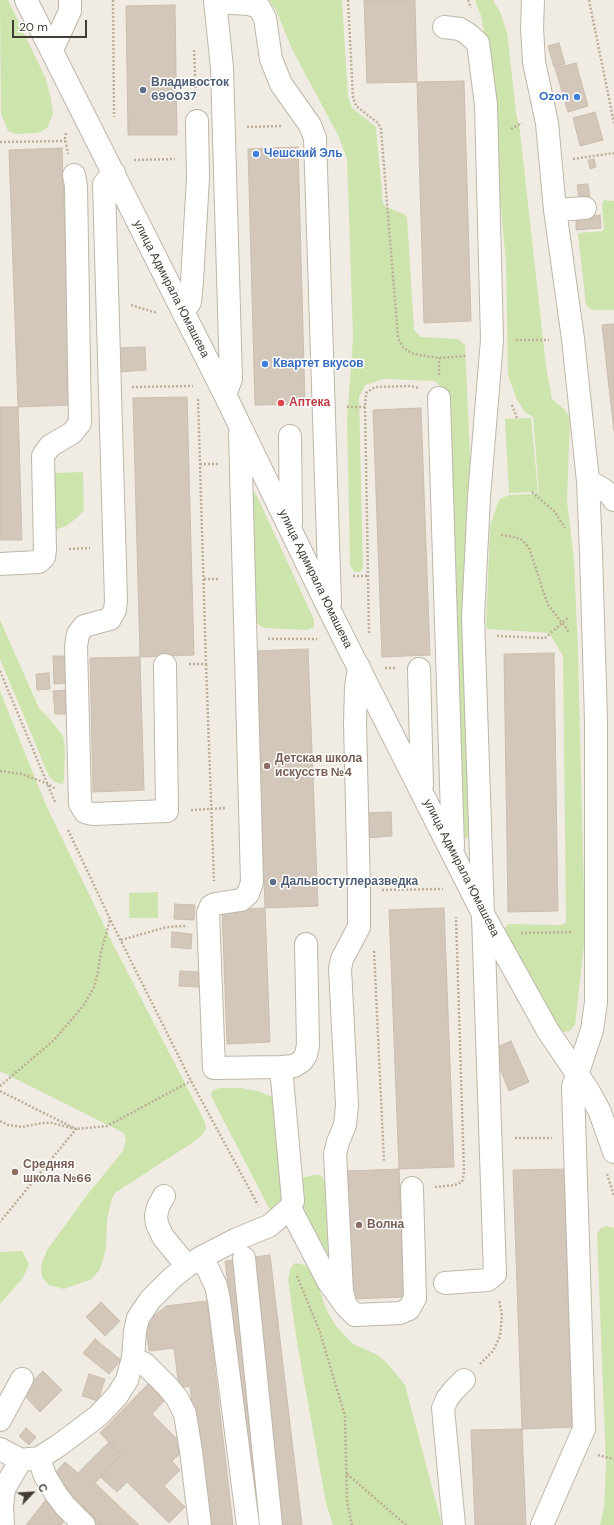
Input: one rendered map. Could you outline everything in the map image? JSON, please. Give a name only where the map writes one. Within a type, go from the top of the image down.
[{"type":"street","name":"улица Адмирала Юмашева","points":[[26,0],[52,50],[121,166],[183,312],[330,611],[493,933],[548,1031],[577,1072],[600,1112],[614,1152]]},
{"type":"street","points":[[52,50],[70,11],[70,0]]},
{"type":"street","points":[[533,0],[532,28],[534,62],[547,123],[555,210],[573,339],[588,481],[596,720],[596,1002],[592,1030],[573,1087],[584,1429],[542,1525]]},
{"type":"street","points":[[225,395],[231,379],[222,68],[215,1],[248,4],[259,7],[265,18],[271,59],[281,84],[310,125],[315,138],[330,611]]},
{"type":"street","points":[[444,27],[460,29],[478,43],[486,105],[492,340],[477,534],[473,617],[495,1274],[488,1280],[445,1283]]},
{"type":"street","points":[[183,312],[190,302],[192,281],[198,178],[197,121]]},
{"type":"street","points":[[121,166],[104,184],[116,601],[115,610],[110,619],[84,626],[78,634],[76,646],[80,804],[85,812],[93,814],[167,811],[165,665]]},
{"type":"street","points":[[0,564],[39,562],[44,557],[43,456],[50,446],[72,433],[80,423],[76,186],[74,175]]},
{"type":"street","points":[[555,210],[585,208]]},
{"type":"street","points":[[439,398],[453,854]]},
{"type":"street","points":[[240,426],[252,882],[248,894],[241,900],[215,904],[211,906],[208,913],[214,1068],[282,1067],[294,1066],[302,1061],[306,1055],[308,1045],[306,944]]},
{"type":"street","points":[[290,436],[291,529]]},
{"type":"street","points":[[588,481],[602,488],[611,495],[614,500]]},
{"type":"street","points":[[346,1306],[342,1292],[335,1154],[345,1125],[347,1105],[340,969],[342,959],[359,927],[355,723],[356,688],[359,667]]},
{"type":"street","points":[[419,669],[422,791]]},
{"type":"street","points":[[3,1525],[2,1507],[4,1489],[30,1459],[58,1446],[98,1416],[117,1396],[127,1380],[133,1358],[135,1331],[138,1318],[150,1300],[172,1278],[193,1262],[238,1239],[269,1226],[290,1208],[293,1201],[282,1067]]},
{"type":"street","points":[[290,1208],[328,1281],[346,1306],[355,1315],[400,1313],[409,1309],[415,1298],[412,1188]]},
{"type":"street","points":[[164,1196],[158,1207],[156,1216],[157,1224],[163,1237],[193,1262],[208,1269],[216,1286],[248,1525]]},
{"type":"street","points":[[244,1258],[270,1525]]},
{"type":"street","points":[[133,1358],[145,1364],[159,1378],[177,1398],[185,1414],[200,1525]]},
{"type":"street","points":[[0,1420],[22,1379]]},
{"type":"street","points":[[454,1525],[443,1408],[447,1399],[464,1380]]},
{"type":"street","points":[[0,1449],[30,1459],[45,1476],[65,1506],[84,1525]]},
{"type":"path","points":[[113,0],[114,117]]},
{"type":"path","points":[[348,0],[353,97],[356,106],[378,123],[381,129],[398,338],[408,352],[439,358]]},
{"type":"path","points":[[589,0],[614,124]]},
{"type":"path","points":[[194,46],[197,121]]},
{"type":"path","points":[[486,129],[512,129],[517,127],[526,121],[532,110],[543,103]]},
{"type":"path","points":[[223,128],[310,125]]},
{"type":"path","points":[[68,128],[65,141],[74,175]]},
{"type":"path","points":[[0,142],[65,141]]},
{"type":"path","points":[[584,158],[614,153]]},
{"type":"path","points":[[121,166],[198,158]]},
{"type":"path","points":[[492,340],[546,340]]},
{"type":"path","points":[[110,388],[198,386]]},
{"type":"path","points":[[369,637],[366,393],[375,387],[410,386],[421,388],[439,398]]},
{"type":"path","points":[[198,394],[215,904]]},
{"type":"path","points":[[532,492],[556,512],[567,534]]},
{"type":"path","points":[[474,635],[545,638],[563,623],[556,617],[548,605],[529,548],[522,540],[515,537],[477,534]]},
{"type":"path","points":[[246,638],[324,639]]},
{"type":"path","points":[[165,665],[206,664]]},
{"type":"path","points":[[0,671],[56,804]]},
{"type":"path","points":[[0,771],[22,774],[46,783],[80,804]]},
{"type":"path","points":[[66,825],[120,940],[191,1081],[269,1226]]},
{"type":"path","points":[[359,890],[448,889]]},
{"type":"path","points":[[412,1188],[455,1185],[462,1182],[464,1172],[456,911]]},
{"type":"path","points":[[0,1086],[54,1040],[84,1005],[94,987],[101,952],[110,919]]},
{"type":"path","points":[[120,940],[167,926],[178,925],[208,929]]},
{"type":"path","points":[[359,927],[374,948],[384,1162]]},
{"type":"path","points":[[493,933],[575,932]]},
{"type":"path","points":[[0,1121],[8,1125],[22,1127],[42,1123],[52,1123],[76,1129],[107,1126],[191,1081]]},
{"type":"path","points":[[0,1091],[76,1129]]},
{"type":"path","points":[[0,1222],[76,1129]]},
{"type":"path","points":[[490,1138],[574,1137]]},
{"type":"path","points":[[464,1380],[493,1351],[500,1336],[502,1315],[495,1274]]},
{"type":"path","points":[[296,1275],[320,1332],[345,1416],[347,1502],[352,1525]]},
{"type":"path","points":[[346,1474],[406,1525]]},
{"type":"green space","points":[[0,0],[8,0],[46,79],[53,114],[47,128],[38,133],[16,134],[8,131],[1,113]]},
{"type":"green space","points":[[269,0],[342,0],[348,96],[352,108],[376,127],[383,203],[386,207],[404,214],[407,217],[414,330],[421,337],[458,339],[465,345],[472,498],[471,819],[468,838],[463,838],[445,391],[435,381],[384,379],[365,385],[359,397],[363,568],[360,572],[354,572],[350,565],[347,420],[353,338],[347,159],[339,137],[292,49],[276,10]]},
{"type":"green space","points":[[475,0],[493,0],[500,12],[507,32],[516,112],[520,131],[546,366],[552,399],[565,410],[570,418],[567,501],[574,560],[578,653],[585,936],[575,1025],[570,1031],[564,1032],[559,1031],[504,936],[505,928],[508,924],[560,925],[566,923],[563,656],[549,633],[488,629],[486,627],[490,526],[497,505],[500,499],[509,495],[539,492],[533,417],[525,412],[516,398],[508,375],[506,262],[484,33],[481,16]]},
{"type":"green space","points":[[604,200],[614,201],[614,310],[592,310],[586,305],[578,235],[579,233],[602,231],[604,229],[602,204]]},
{"type":"green space","points":[[531,418],[538,492],[509,493],[505,419]]},
{"type":"green space","points":[[83,472],[84,510],[77,518],[66,526],[55,530],[52,473]]},
{"type":"green space","points":[[252,491],[257,496],[314,620],[314,627],[307,630],[265,628],[259,625],[255,619]]},
{"type":"green space","points":[[0,620],[39,708],[63,736],[65,748],[63,784],[57,783],[50,778],[0,659]]},
{"type":"green space","points":[[0,691],[46,805],[114,946],[204,1120],[206,1128],[203,1134],[192,1143],[115,1193],[112,1198],[107,1220],[106,1249],[100,1269],[92,1279],[64,1289],[49,1285],[42,1277],[41,1265],[47,1250],[87,1195],[123,1151],[126,1140],[124,1133],[0,1071]]},
{"type":"green space","points":[[158,892],[158,918],[129,918],[129,893]]},
{"type":"green space","points":[[219,1088],[241,1088],[257,1091],[271,1096],[276,1101],[286,1195],[272,1212],[211,1096],[212,1091]]},
{"type":"green space","points":[[313,1175],[320,1175],[328,1183],[338,1275],[300,1209],[300,1180]]},
{"type":"green space","points":[[607,1226],[614,1228],[614,1525],[600,1525],[604,1508],[606,1465],[597,1234],[601,1228]]},
{"type":"green space","points":[[22,1251],[29,1264],[23,1278],[0,1304],[0,1252]]},
{"type":"green space","points":[[295,1263],[305,1265],[313,1273],[326,1309],[336,1326],[353,1344],[376,1354],[387,1363],[405,1385],[442,1525],[333,1525],[326,1503],[297,1342],[288,1280],[290,1269]]},
{"type":"building","points":[[364,0],[415,0],[417,82],[367,83]]},
{"type":"building","points":[[175,5],[177,135],[128,135],[126,6]]},
{"type":"building","points":[[559,43],[565,64],[554,67],[548,46]]},
{"type":"building","points":[[576,63],[588,106],[568,112],[555,68]]},
{"type":"building","points":[[464,81],[471,321],[424,323],[417,82]]},
{"type":"building","points":[[595,112],[603,140],[580,146],[573,118]]},
{"type":"building","points":[[298,147],[305,404],[255,405],[248,149]]},
{"type":"building","points":[[62,148],[71,405],[18,407],[9,150]]},
{"type":"building","points":[[594,159],[596,167],[590,169],[588,160]]},
{"type":"building","points":[[588,184],[590,197],[579,199],[577,185]]},
{"type":"building","points":[[600,215],[601,228],[576,230],[576,218]]},
{"type":"building","points":[[614,324],[614,431],[602,325]]},
{"type":"building","points":[[145,347],[146,370],[119,372],[117,348]]},
{"type":"building","points":[[187,397],[194,655],[140,657],[133,398]]},
{"type":"building","points":[[0,407],[18,407],[22,540],[0,540]]},
{"type":"building","points":[[421,408],[430,655],[382,657],[373,410]]},
{"type":"building","points":[[308,649],[318,906],[265,908],[255,651]]},
{"type":"building","points":[[554,653],[558,911],[508,912],[504,654]]},
{"type":"building","points":[[53,656],[66,656],[67,683],[54,684]]},
{"type":"building","points":[[140,657],[144,790],[93,792],[90,658]]},
{"type":"building","points":[[49,673],[50,689],[37,690],[36,674]]},
{"type":"building","points":[[65,690],[66,714],[55,714],[53,691]]},
{"type":"building","points":[[391,812],[392,836],[366,838],[365,813]]},
{"type":"building","points":[[175,904],[195,905],[194,920],[174,919]]},
{"type":"building","points":[[265,908],[270,1042],[227,1044],[222,910]]},
{"type":"building","points":[[444,908],[454,1167],[399,1169],[389,910]]},
{"type":"building","points":[[172,932],[192,934],[191,949],[171,947]]},
{"type":"building","points":[[180,971],[200,972],[199,987],[179,986]]},
{"type":"building","points":[[511,1041],[529,1082],[509,1091],[492,1049]]},
{"type":"building","points":[[399,1169],[404,1297],[352,1299],[347,1171]]},
{"type":"building","points":[[567,1169],[577,1427],[522,1429],[513,1170]]},
{"type":"building","points":[[270,1255],[302,1525],[258,1525],[225,1261]]},
{"type":"building","points":[[207,1301],[233,1525],[206,1525],[190,1386],[179,1388],[174,1348],[149,1351],[146,1330],[154,1316],[166,1306]]},
{"type":"building","points":[[101,1302],[120,1321],[105,1336],[86,1317]]},
{"type":"building","points":[[95,1339],[121,1360],[109,1374],[83,1353]]},
{"type":"building","points":[[43,1371],[62,1390],[40,1412],[21,1392]]},
{"type":"building","points":[[89,1374],[105,1379],[98,1401],[82,1396]]},
{"type":"building","points":[[149,1383],[166,1399],[152,1414],[186,1448],[172,1461],[180,1470],[164,1486],[185,1507],[169,1523],[127,1482],[117,1492],[100,1477],[121,1455],[100,1433]]},
{"type":"building","points":[[26,1428],[36,1437],[29,1445],[19,1436]]},
{"type":"building","points":[[522,1429],[526,1525],[475,1525],[471,1430]]},
{"type":"building","points":[[109,1442],[121,1455],[95,1483],[139,1525],[102,1525],[52,1476],[65,1462],[78,1473]]},
{"type":"building","points":[[48,1497],[68,1518],[61,1525],[26,1525]]},
{"type":"building","points":[[83,1506],[102,1525],[71,1525],[68,1522]]},
{"type":"place","name":"Владивосток 690037","points":[[143,90]]},
{"type":"place","name":"Ozon","points":[[577,97]]},
{"type":"place","name":"Чешский Эль","points":[[256,154]]},
{"type":"place","name":"Квартет вкусов","points":[[265,364]]},
{"type":"place","name":"Аптека","points":[[281,403]]},
{"type":"place","name":"Детская школа искусств №4","points":[[267,766]]},
{"type":"place","name":"Дальвостуглеразведка","points":[[273,882]]},
{"type":"place","name":"Средняя школа №66","points":[[15,1172]]},
{"type":"place","name":"Волна","points":[[359,1225]]}]
